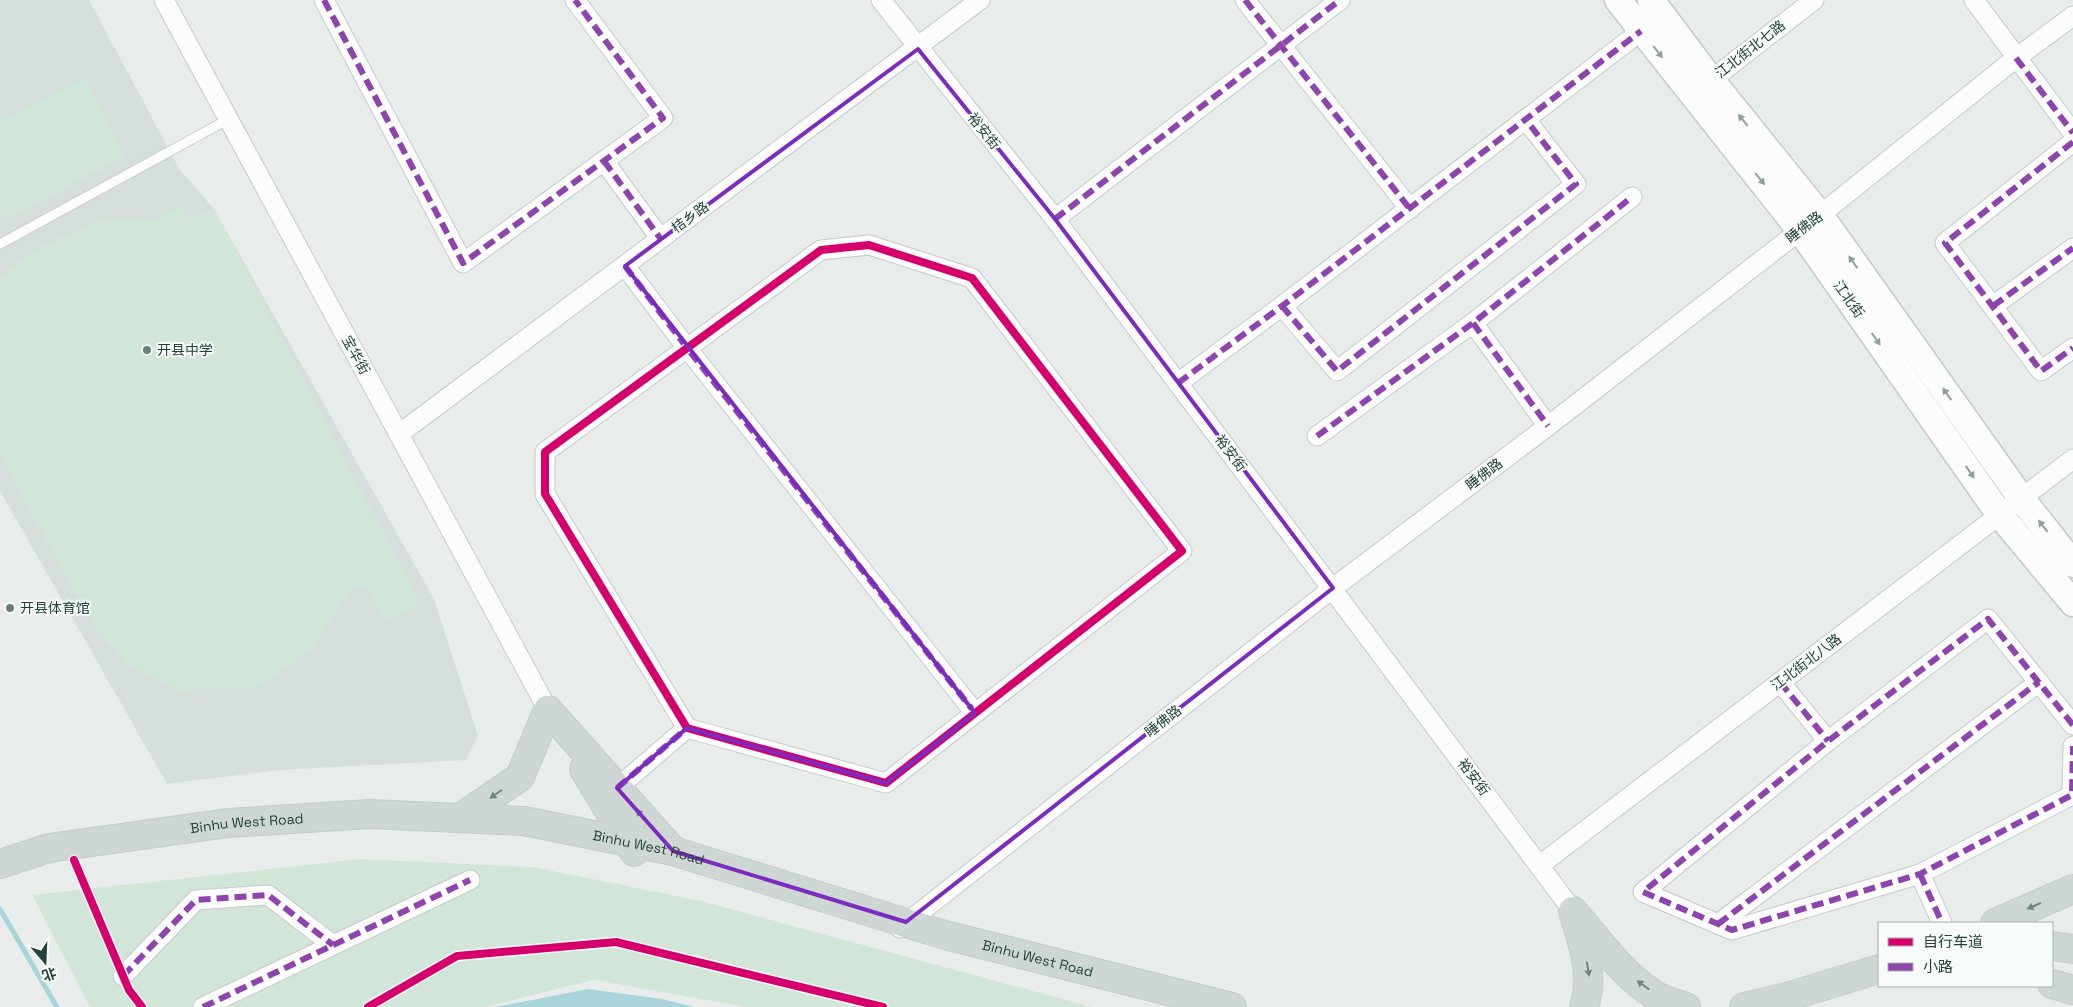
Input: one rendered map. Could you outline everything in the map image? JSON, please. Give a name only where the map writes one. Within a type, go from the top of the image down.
[{"type":"main road","name":"江北街","points":[[1618,0],[1642,31],[1810,223],[2073,564]]},
{"type":"main road","name":"江北街","points":[[1651,0],[1711,80],[1810,223],[2000,515],[2073,603]]},
{"type":"main road","points":[[548,710],[673,851]]},
{"type":"main road","points":[[460,818],[520,777],[548,710]]},
{"type":"main road","points":[[499,826],[536,783],[548,710]]},
{"type":"main road","points":[[548,710],[632,850]]},
{"type":"main road","name":"Binhu West Road","points":[[51,856],[228,823],[370,814],[460,818],[499,826]]},
{"type":"main road","name":"Binhu West Road","points":[[51,856],[118,852],[230,836],[370,827],[499,826],[524,821],[632,850],[670,864],[900,927],[945,935],[1232,1007]]},
{"type":"main road","name":"Binhu West Road","points":[[632,850],[673,851],[900,927],[941,947],[1180,1007]]},
{"type":"main road","points":[[0,864],[51,856]]},
{"type":"main road","points":[[0,883],[51,856]]},
{"type":"main road","points":[[1997,922],[2073,889]]},
{"type":"main road","points":[[1573,911],[1589,971],[1589,991],[1584,1007]]},
{"type":"main road","points":[[1573,911],[1617,962],[1636,980],[1660,998],[1686,1007]]},
{"type":"main road","points":[[2053,946],[2073,949]]},
{"type":"main road","points":[[2053,965],[2073,967]]},
{"type":"main road","points":[[1744,1007],[1787,997],[1878,969]]},
{"type":"main road","points":[[2053,984],[2073,990]]},
{"type":"main road","points":[[1811,1007],[1882,987]]},
{"type":"street","name":"宝华街","points":[[164,0],[548,710]]},
{"type":"street","points":[[324,0],[463,263],[663,118],[575,0]]},
{"type":"street","name":"裕安街","points":[[881,0],[918,49],[1055,219],[1573,911]]},
{"type":"street","name":"桔乡路","points":[[399,434],[660,238],[918,49],[980,0]]},
{"type":"street","points":[[1245,0],[1410,209]]},
{"type":"street","points":[[1055,219],[1340,0]]},
{"type":"street","name":"江北街北七路","points":[[1711,80],[1814,0]]},
{"type":"street","points":[[1974,0],[2073,133]]},
{"type":"street","name":"睡佛路","points":[[900,927],[1333,588],[1548,426],[1810,223],[2016,58],[2073,16]]},
{"type":"street","points":[[1178,383],[1410,209],[1642,31]]},
{"type":"street","points":[[1282,306],[1336,371],[1576,184],[1526,120]]},
{"type":"street","points":[[2073,142],[1945,243],[2041,371],[2073,348]]},
{"type":"street","points":[[604,161],[660,238]]},
{"type":"street","points":[[1317,436],[1473,323],[1632,197]]},
{"type":"street","points":[[869,245],[972,278],[1182,551],[886,783],[687,728],[545,494],[545,452],[687,348],[821,250],[869,245]]},
{"type":"street","points":[[1993,306],[2073,248]]},
{"type":"street","points":[[625,266],[687,348],[976,713]]},
{"type":"street","points":[[1473,323],[1548,426]]},
{"type":"street","name":"江北街北八路","points":[[1540,865],[2073,459]]},
{"type":"street","points":[[2073,725],[1988,619],[1828,740],[1642,892],[1732,930],[1920,874],[2072,795],[2073,746]]},
{"type":"street","points":[[1780,682],[1828,740]]},
{"type":"street","points":[[1718,924],[2039,682]]},
{"type":"street","points":[[617,788],[687,728]]},
{"type":"street","points":[[1920,874],[1942,922]]},
{"type":"street","points":[[203,1007],[470,880]]},
{"type":"street","points":[[123,976],[196,900],[268,895],[334,945]]},
{"type":"lane","points":[[0,244],[228,120]]},
{"type":"highlighted area","points":[[918,49],[1055,219],[1333,588],[906,922],[673,851],[617,788],[687,728],[886,783],[975,713],[625,266]]},
{"type":"shaded area","name":"开县中学","points":[[0,0],[89,0],[180,170],[214,209],[434,599],[478,736],[466,760],[280,770],[167,784],[0,491]]},
{"type":"green space","points":[[85,78],[125,157],[5,219],[0,210],[0,122]]},
{"type":"green space","name":"开县中学","points":[[182,207],[190,220],[214,209],[420,603],[386,621],[365,584],[350,591],[310,651],[257,687],[179,690],[125,663],[93,625],[0,456],[0,277],[37,249],[94,222],[151,220]]},
{"type":"green space","points":[[360,859],[533,867],[701,901],[1092,1007],[746,1007],[594,980],[485,1007],[90,1007],[32,895]]},
{"type":"water","points":[[588,989],[662,999],[695,1007],[496,1007]]},
{"type":"waterway","points":[[0,909],[57,1007]]},
{"type":"marked path","points":[[324,0],[463,263],[663,118],[575,0]]},
{"type":"marked path","points":[[1245,0],[1410,209]]},
{"type":"marked path","points":[[1055,219],[1340,0]]},
{"type":"marked path","points":[[1178,383],[1282,306],[1641,31]]},
{"type":"marked path","points":[[2016,58],[2073,133]]},
{"type":"marked path","points":[[1282,306],[1337,371],[1576,184],[1526,120]]},
{"type":"marked path","points":[[2073,142],[1945,243],[2041,371],[2073,348]]},
{"type":"marked path","points":[[604,161],[660,238]]},
{"type":"marked path","points":[[1317,436],[1473,323],[1632,197]]},
{"type":"marked path","points":[[1993,306],[2073,248]]},
{"type":"marked path","points":[[625,266],[687,348],[975,713]]},
{"type":"marked path","points":[[1473,323],[1548,426]]},
{"type":"marked path","points":[[2073,725],[1988,619],[1828,741],[1643,892],[1732,930],[1920,874],[2072,795],[2073,746]]},
{"type":"marked path","points":[[1780,682],[1828,741]]},
{"type":"marked path","points":[[1718,924],[2039,682]]},
{"type":"marked path","points":[[617,788],[687,728]]},
{"type":"marked path","points":[[1920,874],[1942,922]]},
{"type":"marked path","points":[[203,1007],[470,880]]},
{"type":"marked path","points":[[123,976],[196,900],[268,895],[333,945]]},
{"type":"cycle path","points":[[869,245],[972,278],[1182,551],[886,783],[687,728],[545,494],[545,452],[821,250],[869,245]]},
{"type":"cycle path","points":[[74,860],[129,990],[142,1007]]},
{"type":"cycle path","points":[[368,1007],[457,956],[616,942],[883,1007]]},
{"type":"place","name":"开县中学","points":[[147,350]]},
{"type":"place","name":"开县体育馆","points":[[10,608]]}]
